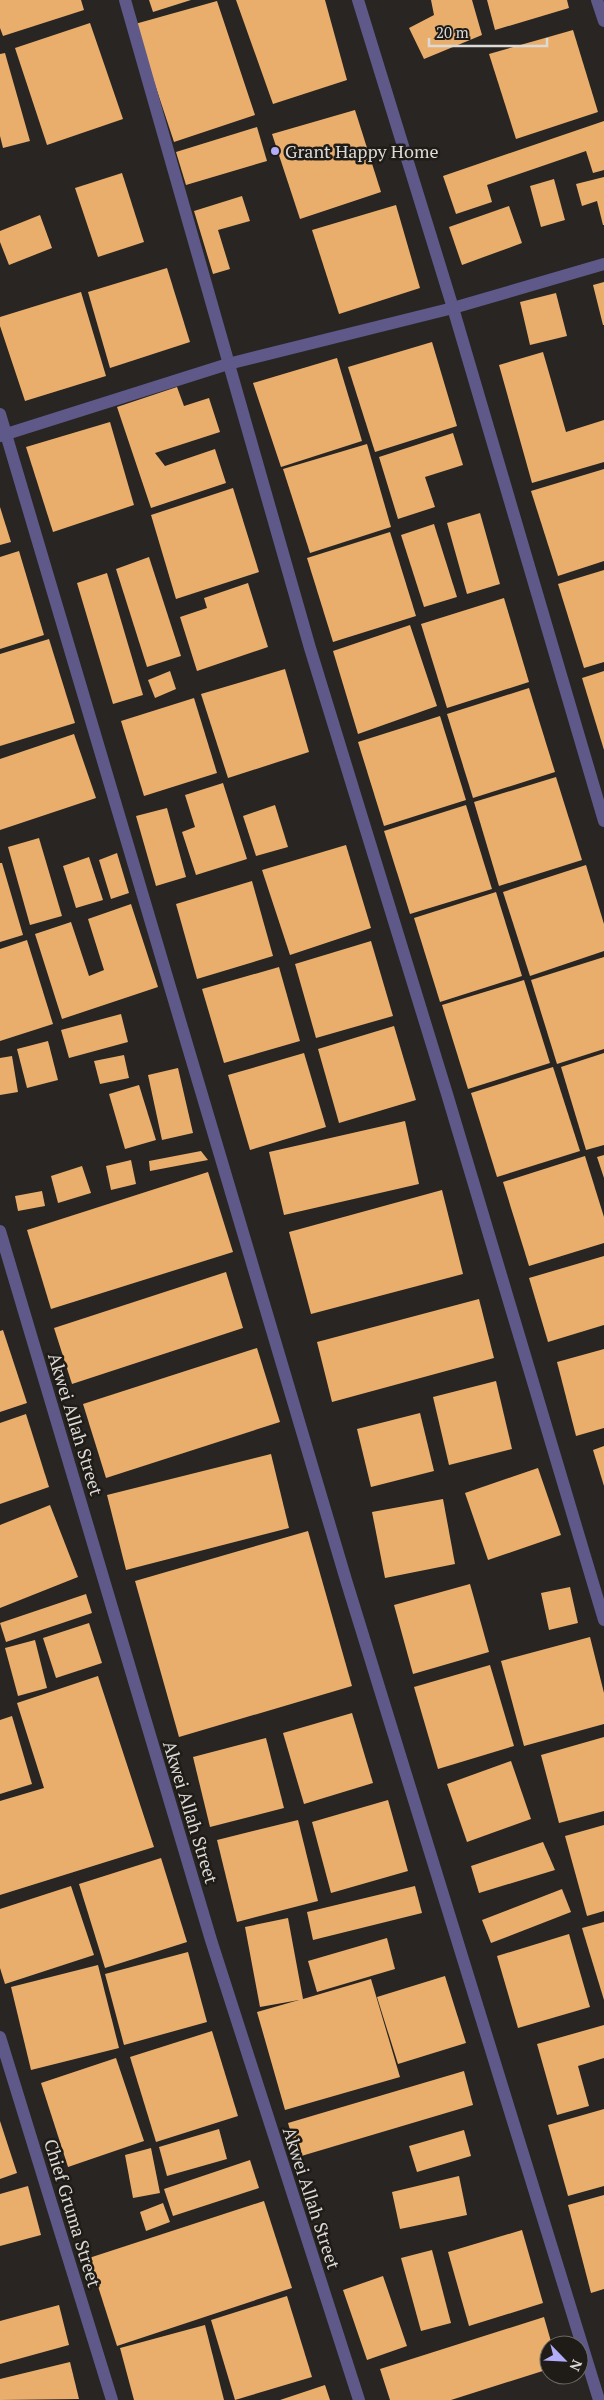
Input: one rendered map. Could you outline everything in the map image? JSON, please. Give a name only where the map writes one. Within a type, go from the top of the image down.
[{"type":"street","points":[[125,0],[310,648],[444,1084],[604,1620]]},
{"type":"street","points":[[358,0],[453,308],[604,822]]},
{"type":"street","points":[[597,0],[604,21]]},
{"type":"street","points":[[3,435],[228,364],[453,308],[604,264]]},
{"type":"street","points":[[0,414],[3,435],[46,564],[344,1570],[599,2400]]},
{"type":"street","name":"Akwei Allah Street","points":[[0,1231],[211,1940],[359,2400]]},
{"type":"street","name":"Chief Gruma Street","points":[[0,2037],[112,2400]]},
{"type":"building","points":[[0,0],[81,0],[84,10],[3,36],[0,28]]},
{"type":"building","points":[[149,0],[191,0],[153,12]]},
{"type":"building","points":[[236,0],[325,0],[347,80],[273,104]]},
{"type":"building","points":[[431,0],[472,0],[482,35],[424,59],[409,28],[434,15]]},
{"type":"building","points":[[487,0],[567,0],[569,8],[495,30]]},
{"type":"building","points":[[217,1],[255,115],[174,142],[135,24]]},
{"type":"building","points":[[90,23],[123,119],[47,145],[15,48]]},
{"type":"building","points":[[573,30],[598,112],[516,139],[489,54]]},
{"type":"building","points":[[5,53],[30,141],[3,148],[0,136],[0,54]]},
{"type":"building","points":[[355,110],[381,192],[300,219],[272,134]]},
{"type":"building","points":[[604,121],[604,170],[593,173],[586,151],[487,185],[492,202],[456,214],[443,176]]},
{"type":"building","points":[[257,127],[267,161],[186,185],[176,152]]},
{"type":"building","points":[[122,173],[144,242],[98,257],[75,188]]},
{"type":"building","points":[[604,177],[603,225],[597,201],[582,206],[576,184]]},
{"type":"building","points":[[554,179],[565,220],[541,227],[530,186]]},
{"type":"building","points":[[242,196],[250,221],[218,230],[230,269],[213,274],[194,211]]},
{"type":"building","points":[[396,205],[420,288],[339,314],[312,230]]},
{"type":"building","points":[[509,206],[522,243],[462,265],[449,227]]},
{"type":"building","points":[[40,215],[52,248],[9,265],[0,242],[0,231]]},
{"type":"building","points":[[167,268],[190,342],[110,368],[88,292]]},
{"type":"building","points":[[604,282],[604,325],[603,325],[593,285]]},
{"type":"building","points":[[81,292],[106,376],[25,401],[0,326],[0,317]]},
{"type":"building","points":[[556,293],[567,336],[530,345],[520,302]]},
{"type":"building","points":[[432,342],[457,426],[375,452],[348,367]]},
{"type":"building","points":[[543,352],[566,432],[604,420],[604,462],[532,483],[499,365]]},
{"type":"building","points":[[337,358],[362,441],[281,467],[253,383]]},
{"type":"building","points":[[177,387],[184,406],[209,398],[220,432],[155,453],[165,466],[215,449],[226,483],[151,508],[117,407]]},
{"type":"building","points":[[110,422],[134,505],[53,532],[26,447]]},
{"type":"building","points":[[453,433],[463,465],[425,477],[435,507],[398,519],[379,457]]},
{"type":"building","points":[[367,444],[391,527],[310,553],[283,469]]},
{"type":"building","points":[[604,469],[604,561],[558,576],[531,491]]},
{"type":"building","points":[[233,488],[259,572],[176,599],[151,515]]},
{"type":"building","points":[[0,507],[11,542],[0,545]]},
{"type":"building","points":[[480,513],[500,584],[467,594],[447,523]]},
{"type":"building","points":[[434,524],[457,597],[424,607],[401,535]]},
{"type":"building","points":[[390,532],[416,616],[333,642],[307,558]]},
{"type":"building","points":[[19,551],[44,635],[0,649],[0,557]]},
{"type":"building","points":[[149,557],[181,656],[147,667],[116,569]]},
{"type":"building","points":[[604,570],[604,662],[584,668],[558,584]]},
{"type":"building","points":[[107,573],[143,695],[113,704],[77,583]]},
{"type":"building","points":[[248,583],[268,647],[197,671],[180,617],[207,608],[204,598]]},
{"type":"building","points":[[504,598],[529,682],[447,708],[421,624]]},
{"type":"building","points":[[410,625],[437,706],[358,734],[333,651]]},
{"type":"building","points":[[49,639],[75,723],[0,746],[0,654]]},
{"type":"building","points":[[285,669],[309,752],[228,778],[201,694]]},
{"type":"building","points":[[170,671],[176,689],[155,698],[148,680]]},
{"type":"building","points":[[604,671],[604,750],[582,678]]},
{"type":"building","points":[[529,688],[555,772],[473,798],[447,714]]},
{"type":"building","points":[[194,698],[217,773],[144,796],[121,721]]},
{"type":"building","points":[[440,716],[466,800],[384,826],[358,742]]},
{"type":"building","points":[[74,734],[96,798],[0,830],[0,759]]},
{"type":"building","points":[[556,777],[582,860],[499,886],[474,802]]},
{"type":"building","points":[[223,783],[247,859],[196,875],[182,832],[195,827],[185,795]]},
{"type":"building","points":[[275,805],[288,847],[256,856],[243,816]]},
{"type":"building","points":[[466,805],[492,889],[410,914],[384,831]]},
{"type":"building","points":[[167,808],[186,877],[156,886],[136,816]]},
{"type":"building","points":[[39,838],[62,916],[30,925],[8,847]]},
{"type":"building","points":[[346,845],[371,928],[290,955],[262,870]]},
{"type":"building","points":[[117,853],[129,893],[111,899],[99,860]]},
{"type":"building","points":[[89,857],[103,900],[76,908],[63,866]]},
{"type":"building","points":[[0,863],[2,863],[23,935],[0,942]]},
{"type":"building","points":[[586,865],[604,924],[604,951],[530,976],[503,892]]},
{"type":"building","points":[[252,881],[273,956],[197,979],[176,904]]},
{"type":"building","points":[[496,892],[522,976],[440,1002],[414,918]]},
{"type":"building","points":[[131,904],[158,987],[62,1019],[35,934],[71,922],[89,976],[104,970],[88,919]]},
{"type":"building","points":[[27,940],[53,1024],[0,1041],[0,949]]},
{"type":"building","points":[[371,941],[393,1016],[316,1038],[295,964]]},
{"type":"building","points":[[604,957],[604,1049],[557,1064],[531,980]]},
{"type":"building","points":[[279,967],[300,1041],[224,1063],[202,989]]},
{"type":"building","points":[[524,980],[550,1063],[468,1089],[442,1005]]},
{"type":"building","points":[[121,1014],[128,1042],[69,1058],[61,1030]]},
{"type":"building","points":[[394,1026],[416,1100],[339,1123],[318,1049]]},
{"type":"building","points":[[48,1041],[58,1080],[27,1088],[17,1049]]},
{"type":"building","points":[[304,1053],[326,1127],[250,1150],[228,1075]]},
{"type":"building","points":[[604,1053],[604,1145],[586,1150],[561,1067]]},
{"type":"building","points":[[124,1055],[129,1078],[100,1084],[94,1061]]},
{"type":"building","points":[[12,1056],[18,1092],[0,1095],[0,1058]]},
{"type":"building","points":[[553,1067],[580,1151],[497,1177],[471,1093]]},
{"type":"building","points":[[178,1068],[193,1133],[162,1140],[148,1075]]},
{"type":"building","points":[[139,1085],[156,1140],[125,1149],[109,1094]]},
{"type":"building","points":[[405,1121],[419,1184],[284,1215],[269,1152]]},
{"type":"building","points":[[201,1151],[208,1160],[150,1171],[149,1161]]},
{"type":"building","points":[[604,1155],[604,1178],[597,1157]]},
{"type":"building","points":[[585,1156],[604,1217],[604,1243],[529,1266],[503,1182]]},
{"type":"building","points":[[131,1160],[136,1184],[111,1190],[106,1166]]},
{"type":"building","points":[[82,1166],[91,1193],[58,1203],[51,1176]]},
{"type":"building","points":[[208,1172],[233,1252],[51,1309],[27,1230]]},
{"type":"building","points":[[442,1190],[463,1274],[311,1314],[289,1232]]},
{"type":"building","points":[[42,1191],[45,1206],[18,1211],[15,1196]]},
{"type":"building","points":[[604,1256],[604,1325],[548,1342],[529,1278]]},
{"type":"building","points":[[226,1272],[243,1328],[72,1384],[54,1328]]},
{"type":"building","points":[[479,1299],[494,1358],[332,1402],[317,1342]]},
{"type":"building","points":[[3,1330],[27,1403],[0,1412],[0,1331]]},
{"type":"building","points":[[257,1348],[280,1422],[106,1478],[83,1404]]},
{"type":"building","points":[[604,1349],[604,1428],[576,1436],[557,1362]]},
{"type":"building","points":[[496,1381],[512,1449],[449,1465],[433,1397]]},
{"type":"building","points":[[420,1413],[434,1471],[371,1487],[357,1429]]},
{"type":"building","points":[[26,1414],[49,1487],[0,1504],[0,1423]]},
{"type":"building","points":[[604,1446],[604,1486],[593,1450]]},
{"type":"building","points":[[271,1454],[289,1528],[126,1570],[107,1495]]},
{"type":"building","points":[[538,1468],[561,1535],[488,1560],[465,1493]]},
{"type":"building","points":[[443,1499],[455,1564],[385,1578],[372,1512]]},
{"type":"building","points":[[50,1505],[78,1577],[0,1608],[0,1525]]},
{"type":"building","points":[[308,1531],[352,1686],[179,1737],[135,1581]]},
{"type":"building","points":[[470,1584],[489,1652],[413,1674],[394,1605]]},
{"type":"building","points":[[570,1587],[578,1623],[549,1630],[541,1593]]},
{"type":"building","points":[[86,1594],[92,1613],[6,1642],[0,1623]]},
{"type":"building","points":[[89,1623],[102,1663],[56,1678],[43,1638]]},
{"type":"building","points":[[590,1637],[604,1693],[604,1724],[524,1746],[501,1661]]},
{"type":"building","points":[[35,1640],[47,1688],[18,1696],[5,1648]]},
{"type":"building","points":[[490,1665],[514,1746],[438,1769],[414,1687]]},
{"type":"building","points":[[98,1676],[154,1847],[0,1895],[0,1801],[44,1788],[17,1703]]},
{"type":"building","points":[[352,1713],[373,1783],[304,1804],[283,1733]]},
{"type":"building","points":[[12,1716],[32,1784],[0,1794],[0,1720]]},
{"type":"building","points":[[604,1737],[604,1811],[559,1823],[541,1755]]},
{"type":"building","points":[[266,1738],[284,1808],[210,1827],[193,1757]]},
{"type":"building","points":[[511,1761],[531,1819],[467,1842],[447,1784]]},
{"type":"building","points":[[388,1800],[408,1871],[331,1893],[312,1822]]},
{"type":"building","points":[[298,1820],[318,1901],[237,1922],[217,1840]]},
{"type":"building","points":[[604,1825],[604,1911],[587,1916],[565,1836]]},
{"type":"building","points":[[543,1842],[555,1870],[479,1893],[471,1866]]},
{"type":"building","points":[[161,1858],[187,1942],[105,1968],[79,1884]]},
{"type":"building","points":[[71,1886],[94,1955],[5,1984],[0,1968],[0,1909]]},
{"type":"building","points":[[415,1886],[422,1913],[313,1940],[307,1912]]},
{"type":"building","points":[[562,1889],[571,1912],[491,1943],[482,1920]]},
{"type":"building","points":[[288,1918],[303,1999],[371,1979],[400,2077],[285,2110],[257,2012],[299,2000],[260,2007],[245,1927]]},
{"type":"building","points":[[604,1922],[604,2000],[582,1928]]},
{"type":"building","points":[[569,1934],[590,2007],[518,2028],[497,1956]]},
{"type":"building","points":[[387,1938],[395,1969],[317,1992],[308,1961]]},
{"type":"building","points":[[188,1952],[207,2022],[124,2045],[105,1974]]},
{"type":"building","points":[[98,1965],[119,2048],[31,2070],[11,1987]]},
{"type":"building","points":[[445,1976],[466,2043],[398,2064],[377,1997]]},
{"type":"building","points":[[604,2025],[604,2058],[578,2066],[589,2106],[557,2115],[537,2044]]},
{"type":"building","points":[[212,2031],[238,2116],[156,2142],[130,2057]]},
{"type":"building","points":[[116,2058],[144,2141],[68,2167],[41,2083]]},
{"type":"building","points":[[464,2071],[473,2105],[298,2157],[288,2123]]},
{"type":"building","points":[[604,2109],[604,2186],[568,2196],[548,2125]]},
{"type":"building","points":[[0,2121],[17,2173],[0,2179]]},
{"type":"building","points":[[219,2129],[227,2159],[167,2176],[159,2147]]},
{"type":"building","points":[[464,2130],[471,2156],[417,2172],[409,2146]]},
{"type":"building","points":[[151,2148],[160,2193],[133,2198],[125,2155]]},
{"type":"building","points":[[250,2160],[259,2188],[173,2216],[164,2189]]},
{"type":"building","points":[[459,2176],[467,2215],[400,2229],[392,2192]]},
{"type":"building","points":[[28,2186],[41,2235],[0,2246],[0,2194]]},
{"type":"building","points":[[604,2195],[604,2289],[591,2293],[568,2205]]},
{"type":"building","points":[[264,2201],[292,2288],[117,2346],[89,2258]]},
{"type":"building","points":[[163,2203],[170,2222],[146,2231],[140,2212]]},
{"type":"building","points":[[522,2230],[543,2303],[469,2326],[448,2252]]},
{"type":"building","points":[[432,2250],[451,2323],[421,2331],[401,2258]]},
{"type":"building","points":[[383,2276],[407,2346],[367,2360],[343,2290]]},
{"type":"building","points":[[287,2296],[312,2377],[235,2400],[211,2320]]},
{"type":"building","points":[[59,2305],[69,2345],[0,2364],[0,2321]]},
{"type":"building","points":[[544,2317],[549,2335],[539,2335],[539,2372],[451,2400],[390,2400],[380,2369]]},
{"type":"building","points":[[205,2325],[224,2400],[134,2400],[120,2348]]},
{"type":"building","points":[[70,2362],[79,2399],[0,2400],[0,2379]]},
{"type":"building","points":[[325,2385],[330,2400],[280,2400]]},
{"type":"place","name":"Grant Happy Home","points":[[275,151]]}]
